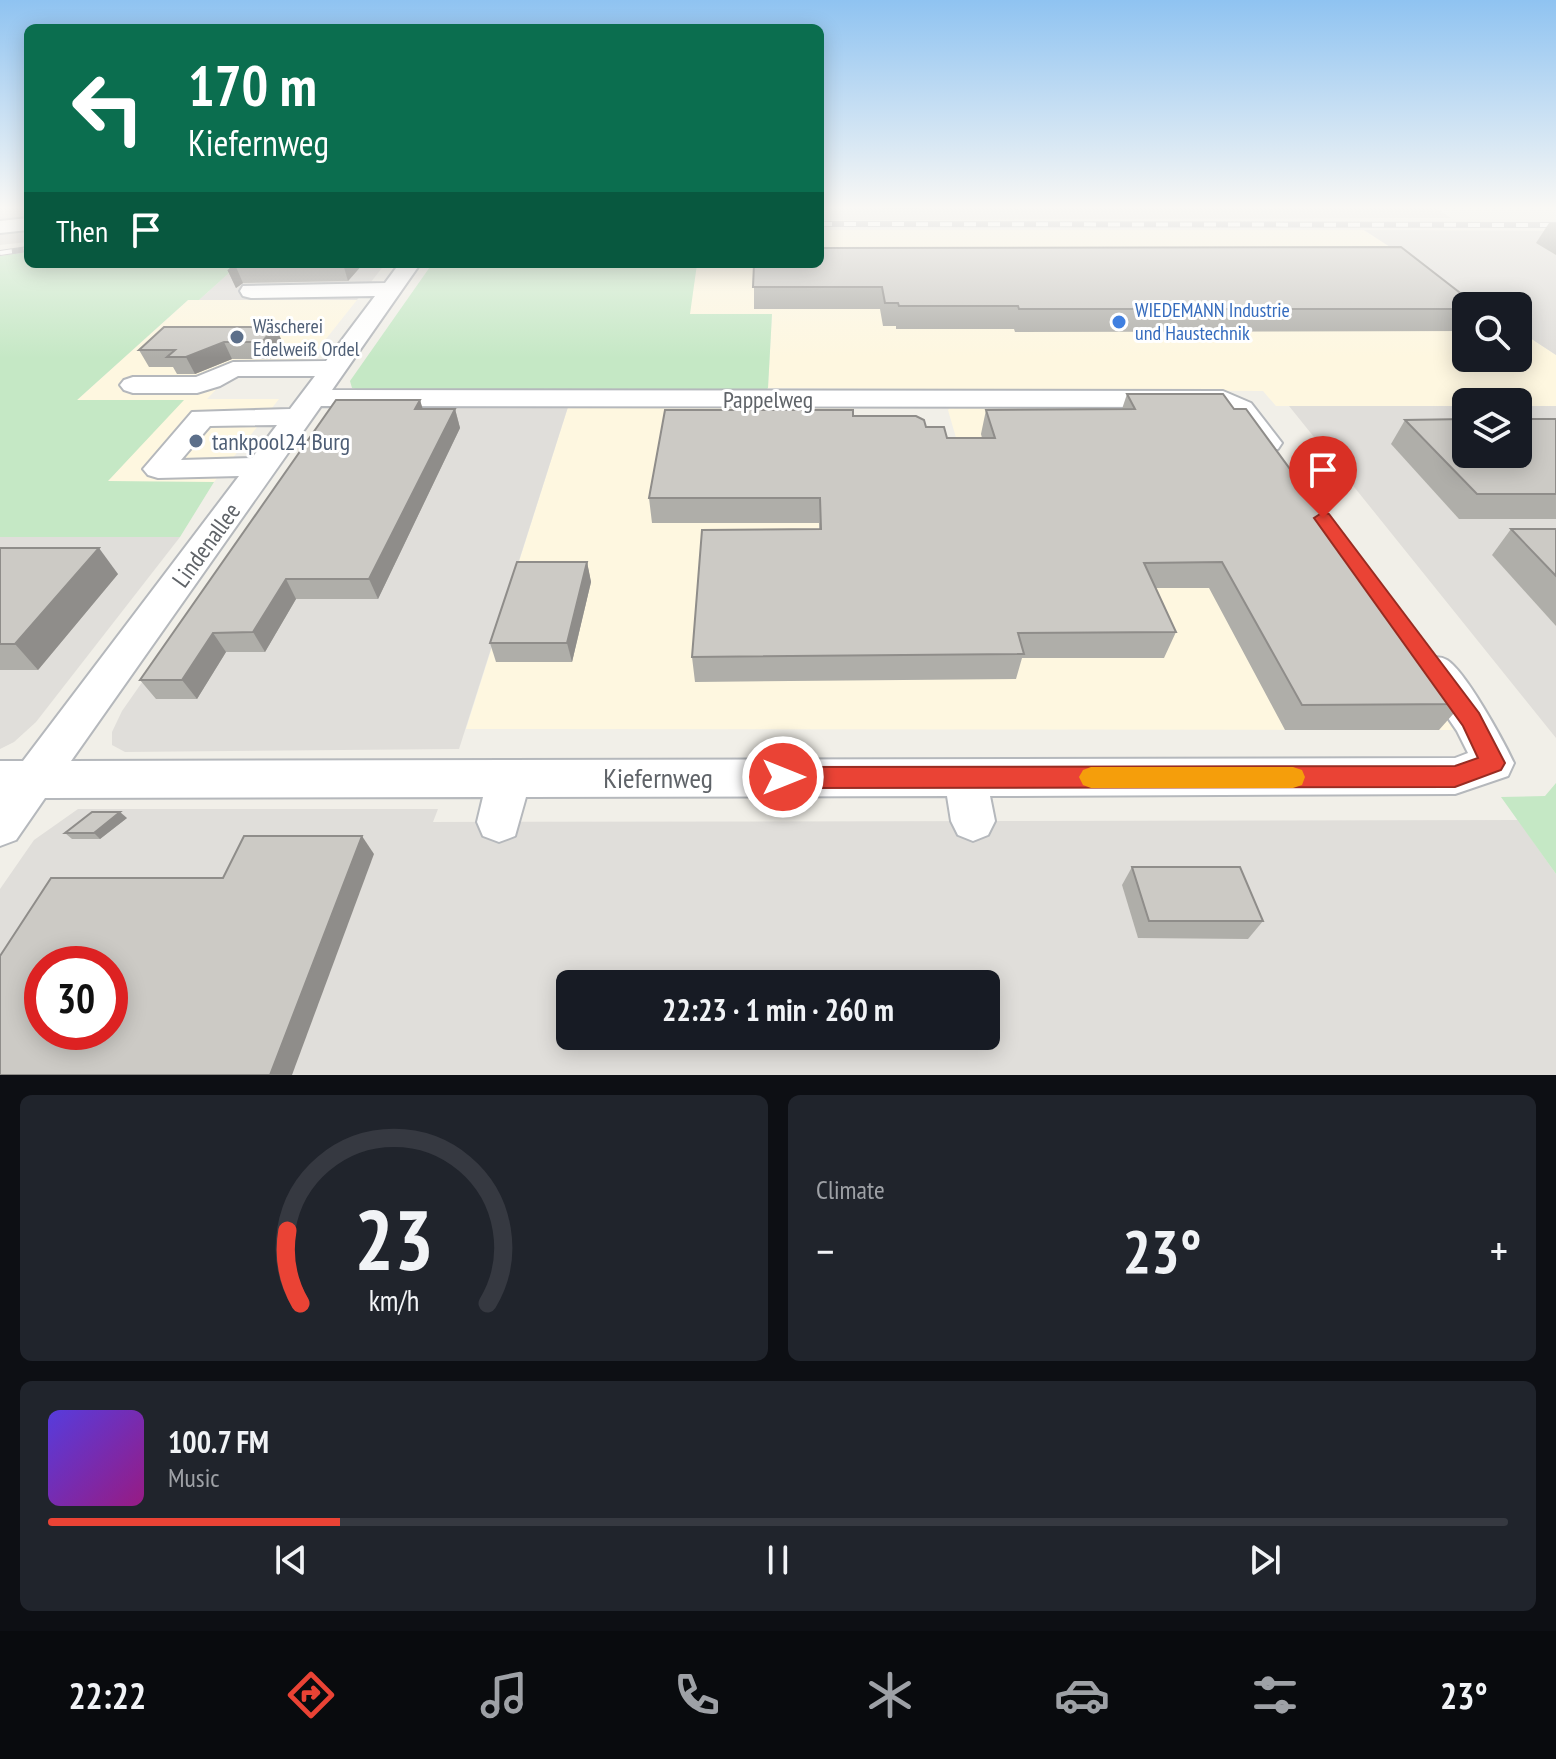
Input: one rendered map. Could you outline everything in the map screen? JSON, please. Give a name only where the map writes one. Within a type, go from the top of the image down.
[{"type":"street","points":[[251,291],[401,277]]},
{"type":"street","name":"Lindenallee","points":[[0,826],[17,780],[263,467],[401,277]]},
{"type":"street","points":[[133,385],[197,385],[233,369],[335,368]]},
{"type":"street","name":"Pappelweg","points":[[263,467],[158,469],[202,418],[307,407],[1223,399],[1242,409],[1286,468]]},
{"type":"street","name":"Kiefernweg","points":[[17,780],[1455,776],[1493,763],[1471,720],[1416,644]]},
{"type":"street","points":[[499,822],[509,777]]},
{"type":"street","points":[[965,777],[973,821]]},
{"type":"shaded area","name":"WIEDEMANN Industrie und Haustechnik","points":[[824,257],[1406,257],[1459,292],[1452,292],[1452,372],[1532,372],[1532,339],[1556,355],[1556,406],[1532,406],[1532,388],[1452,388],[1452,406],[1276,406],[1263,391],[768,388],[772,315],[689,315],[696,268],[824,268]]},
{"type":"shaded area","points":[[1406,257],[1556,257],[1556,355],[1532,339],[1532,292],[1459,292]]},
{"type":"shaded area","points":[[235,268],[382,268],[357,300],[199,300]]},
{"type":"shaded area","name":"Wäscherei Edelweiß Ordel","points":[[188,300],[357,300],[298,374],[230,375],[207,399],[279,399],[214,482],[107,482],[183,400],[76,401]]},
{"type":"shaded area","points":[[1197,406],[1461,730],[466,729],[568,407],[853,407],[869,543],[986,542],[948,410],[950,407]]},
{"type":"shaded area","points":[[1289,406],[1452,406],[1452,468],[1532,468],[1532,406],[1556,406],[1556,738]]},
{"type":"shaded area","points":[[568,407],[459,749],[125,752],[112,745],[112,732],[122,711],[326,419],[351,408]]},
{"type":"shaded area","points":[[0,537],[180,537],[36,722],[14,742],[0,749]]},
{"type":"shaded area","points":[[78,809],[438,809],[433,822],[1518,820],[1556,874],[1556,1075],[0,1075],[0,889],[34,840]]},
{"type":"green space","points":[[0,257],[24,257],[24,268],[235,268],[199,300],[188,300],[77,400],[184,400],[108,481],[214,482],[180,537],[0,537]]},
{"type":"green space","points":[[429,268],[696,268],[690,314],[772,314],[766,390],[364,391],[352,388],[350,381]]},
{"type":"green space","points":[[1556,783],[1556,874],[1501,797],[1545,796]]},
{"type":"building","points":[[824,257],[1414,257],[1459,292],[1452,292],[1452,309],[1019,309],[1018,306],[899,306],[898,303],[885,303],[882,287],[753,287],[754,268],[824,268]]},
{"type":"building","points":[[164,327],[275,327],[262,342],[224,342],[186,357],[167,357],[175,350],[139,350]]},
{"type":"building","points":[[1127,394],[1223,394],[1234,409],[1246,409],[1462,704],[1302,705],[1222,562],[1144,563],[1176,632],[1018,633],[1024,654],[692,657],[702,530],[821,529],[820,498],[649,498],[665,410],[853,410],[853,416],[916,416],[924,420],[926,427],[944,427],[947,438],[995,438],[986,410],[1135,409]]},
{"type":"building","points":[[336,400],[420,400],[415,409],[455,409],[369,579],[286,579],[253,632],[213,633],[182,680],[140,680]]},
{"type":"building","points":[[1452,419],[1452,468],[1532,468],[1532,419],[1556,419],[1556,494],[1477,494],[1405,420]]},
{"type":"building","points":[[1511,529],[1556,529],[1556,576]]},
{"type":"building","points":[[0,548],[99,548],[15,644],[0,644]]},
{"type":"building","points":[[517,562],[587,562],[567,643],[490,643]]},
{"type":"building","points":[[92,812],[120,812],[94,833],[65,833]]},
{"type":"building","points":[[244,836],[362,836],[270,1075],[0,1075],[0,956],[51,878],[223,878]]},
{"type":"building","points":[[1132,867],[1240,867],[1263,921],[1149,921]]},
{"type":"slow traffic","points":[[1091,777],[1293,777]]},
{"type":"place","name":"WIEDEMANN Industrie und Haustechnik","points":[[1119,322]]},
{"type":"place","name":"Wäscherei Edelweiß Ordel","points":[[237,337]]},
{"type":"place","name":"tankpool24 Burg","points":[[196,441]]},
{"type":"route","points":[[783,777],[1455,776],[1469,774],[1493,763],[1486,744],[1471,720],[1323,518]]}]
